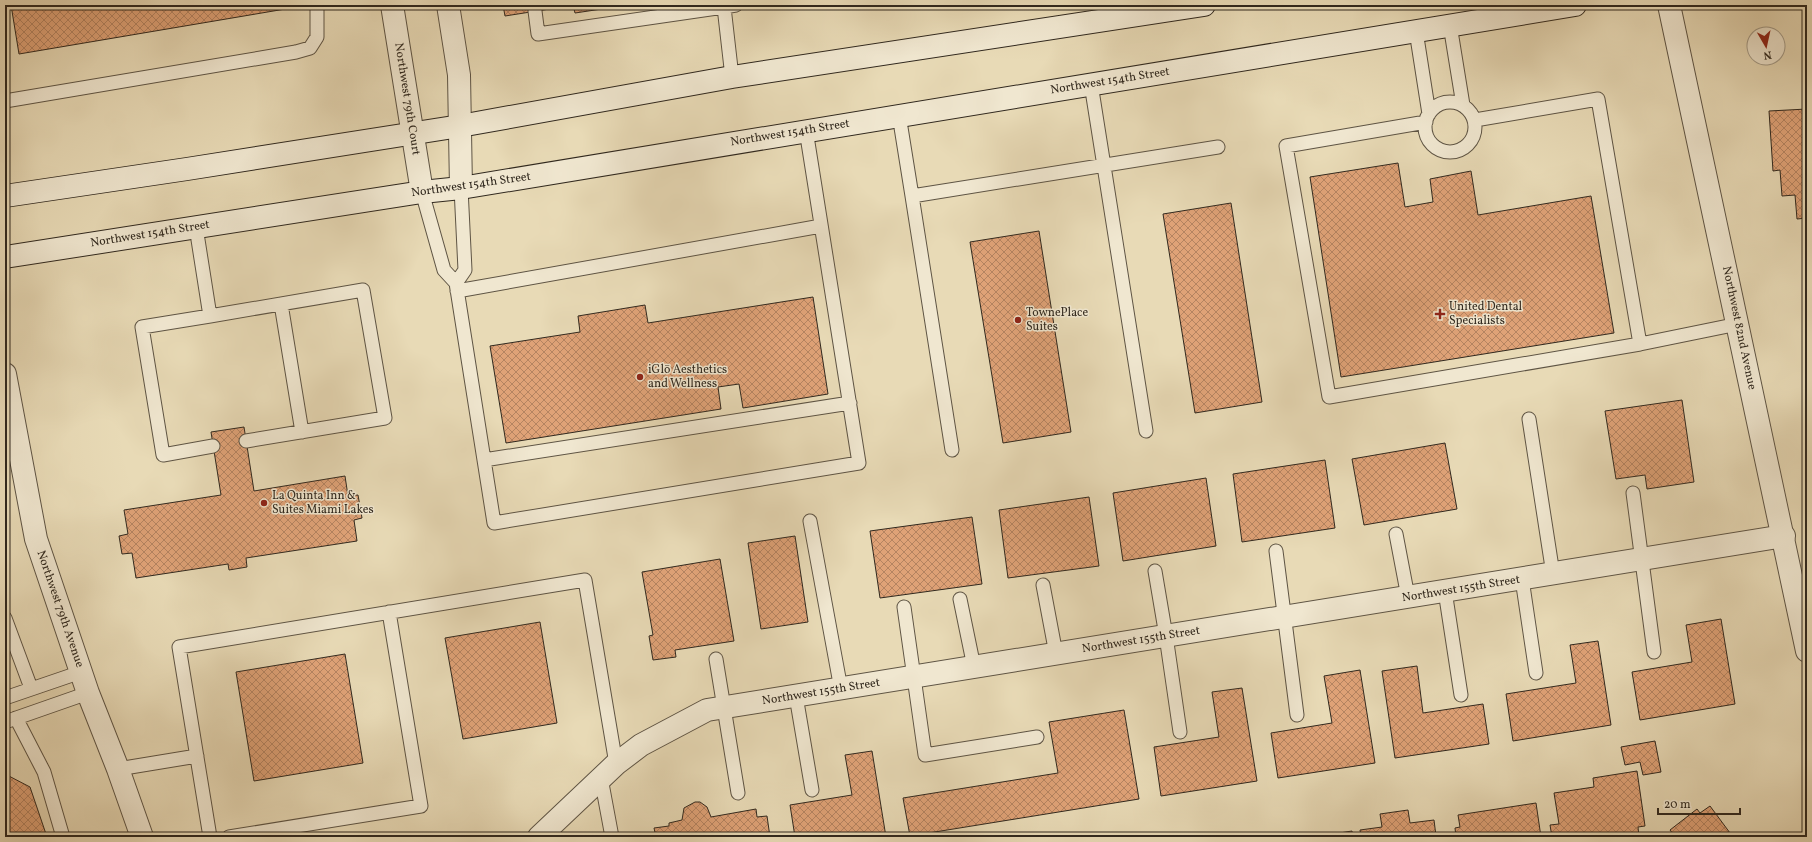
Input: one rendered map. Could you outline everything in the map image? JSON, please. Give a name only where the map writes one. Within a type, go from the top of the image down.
[{"type":"street","name":"Northwest 79th Court","points":[[392,5],[422,192]]},
{"type":"street","points":[[448,5],[459,75],[461,188]]},
{"type":"street","points":[[5,196],[460,126],[732,77],[1204,5]]},
{"type":"street","name":"Northwest 154th Street","points":[[5,257],[422,192],[461,188],[806,130],[1575,5]]},
{"type":"street","name":"Northwest 82nd Avenue","points":[[1669,5],[1784,536],[1807,650]]},
{"type":"street","name":"Northwest 79th Avenue","points":[[5,374],[36,539],[88,693],[118,769],[142,837]]},
{"type":"street","name":"Northwest 155th Street","points":[[539,837],[608,771],[647,741],[707,710],[1446,592],[1784,536]]},
{"type":"lane","points":[[5,101],[288,54],[310,48],[317,37],[317,5]]},
{"type":"lane","points":[[535,12],[538,34],[728,6],[732,77]]},
{"type":"lane","points":[[1450,26],[1463,105]]},
{"type":"lane","points":[[1416,31],[1427,118],[1426,132],[1430,141],[1437,147],[1446,151],[1456,151],[1465,147],[1472,139],[1475,130],[1475,120],[1463,105],[1454,102],[1444,102],[1435,107],[1427,118],[1286,146],[1329,397],[1640,344],[1738,324]]},
{"type":"lane","points":[[1091,84],[1146,430]]},
{"type":"lane","points":[[1475,120],[1598,99],[1640,344]]},
{"type":"lane","points":[[899,115],[952,450]]},
{"type":"lane","points":[[422,192],[444,270],[456,287],[494,523],[859,463],[806,130]]},
{"type":"lane","points":[[912,196],[1218,147]]},
{"type":"lane","points":[[456,287],[465,270],[461,188]]},
{"type":"lane","points":[[456,287],[822,226]]},
{"type":"lane","points":[[196,228],[210,316]]},
{"type":"lane","points":[[213,446],[163,455],[142,327],[364,290],[384,418],[246,441]]},
{"type":"lane","points":[[281,304],[302,432]]},
{"type":"lane","points":[[484,460],[850,403]]},
{"type":"lane","points":[[1529,419],[1553,574]]},
{"type":"lane","points":[[1633,493],[1654,652]]},
{"type":"lane","points":[[810,522],[841,689]]},
{"type":"lane","points":[[1396,534],[1408,597]]},
{"type":"lane","points":[[1276,552],[1297,715]]},
{"type":"lane","points":[[1154,571],[1166,636],[1180,732]]},
{"type":"lane","points":[[1522,579],[1536,674]]},
{"type":"lane","points":[[210,837],[179,647],[585,580],[608,771],[612,837]]},
{"type":"lane","points":[[1043,585],[1056,654]]},
{"type":"lane","points":[[1446,592],[1461,695]]},
{"type":"lane","points":[[960,599],[974,667]]},
{"type":"lane","points":[[904,607],[925,754],[1037,737]]},
{"type":"lane","points":[[229,837],[421,806],[389,612]]},
{"type":"lane","points":[[5,618],[31,688]]},
{"type":"lane","points":[[716,659],[738,793]]},
{"type":"lane","points":[[5,698],[81,672]]},
{"type":"lane","points":[[63,837],[44,772],[10,720],[88,693]]},
{"type":"lane","points":[[796,696],[812,790]]},
{"type":"lane","points":[[118,769],[197,756]]},
{"type":"building","points":[[11,5],[309,5],[19,54]]},
{"type":"building","points":[[503,5],[555,5],[556,8],[505,16]]},
{"type":"building","points":[[573,5],[628,5],[575,13]]},
{"type":"building","points":[[1807,109],[1807,218],[1797,219],[1795,195],[1782,196],[1780,170],[1773,171],[1769,111]]},
{"type":"building","points":[[1398,163],[1405,207],[1433,202],[1430,179],[1471,171],[1478,215],[1591,196],[1614,333],[1341,377],[1310,177]]},
{"type":"building","points":[[1231,203],[1262,402],[1195,413],[1163,214]]},
{"type":"building","name":"TownePlace Suites","points":[[1039,231],[1071,432],[1003,443],[970,242]]},
{"type":"building","points":[[813,297],[828,394],[743,408],[739,384],[718,387],[721,409],[506,443],[490,346],[580,332],[578,316],[645,305],[648,323]]},
{"type":"building","points":[[1682,400],[1694,482],[1647,489],[1645,475],[1616,479],[1605,411]]},
{"type":"building","name":"La Quinta Inn & Suites Miami Lakes","points":[[244,427],[254,491],[345,476],[348,496],[358,495],[362,518],[354,520],[357,541],[246,558],[247,567],[229,570],[228,564],[136,578],[132,553],[122,554],[119,536],[128,534],[124,510],[221,495],[211,432]]},
{"type":"building","points":[[1445,443],[1457,509],[1364,525],[1352,459]]},
{"type":"building","points":[[1325,460],[1335,528],[1242,542],[1233,474]]},
{"type":"building","points":[[1206,478],[1216,546],[1123,561],[1113,493]]},
{"type":"building","points":[[1089,497],[1099,566],[1008,578],[999,510]]},
{"type":"building","points":[[972,517],[982,584],[880,598],[870,531]]},
{"type":"building","points":[[795,536],[808,622],[761,629],[748,543]]},
{"type":"building","points":[[720,559],[734,641],[675,650],[676,657],[653,660],[649,636],[653,635],[642,572]]},
{"type":"building","points":[[1721,619],[1735,704],[1640,720],[1632,672],[1692,662],[1686,625]]},
{"type":"building","points":[[540,622],[557,723],[463,739],[445,638]]},
{"type":"building","points":[[1598,641],[1611,725],[1513,741],[1506,694],[1576,683],[1570,645]]},
{"type":"building","points":[[345,654],[363,763],[254,781],[236,672]]},
{"type":"building","points":[[1417,666],[1423,713],[1483,704],[1489,744],[1395,758],[1382,671]]},
{"type":"building","points":[[1360,670],[1375,763],[1278,778],[1271,733],[1332,723],[1324,676]]},
{"type":"building","points":[[1242,688],[1257,781],[1161,796],[1154,747],[1219,737],[1212,692]]},
{"type":"building","points":[[1124,710],[1139,799],[910,836],[903,798],[1058,773],[1049,722]]},
{"type":"building","points":[[1655,741],[1661,772],[1643,775],[1640,762],[1625,765],[1621,747]]},
{"type":"building","points":[[872,751],[886,837],[795,837],[790,805],[852,795],[845,755]]},
{"type":"building","points":[[1637,771],[1645,826],[1638,827],[1639,837],[1552,837],[1550,825],[1559,824],[1554,793],[1594,787],[1593,778]]},
{"type":"building","points":[[5,774],[30,787],[47,837],[5,837]]},
{"type":"building","points":[[695,802],[700,802],[707,807],[711,817],[756,809],[757,817],[767,816],[770,837],[656,837],[654,828],[669,826],[669,823],[682,820],[684,808]]},
{"type":"building","points":[[1536,803],[1541,837],[1456,837],[1455,828],[1460,827],[1458,815]]},
{"type":"building","points":[[1710,806],[1733,837],[1675,837],[1670,830],[1697,809],[1700,813]]},
{"type":"building","points":[[1408,810],[1410,823],[1434,820],[1436,836],[1445,835],[1445,837],[1361,837],[1360,830],[1382,827],[1380,814]]},
{"type":"building","points":[[1352,831],[1353,837],[1314,837]]},
{"type":"place","name":"United Dental Specialists","points":[[1440,314]]},
{"type":"place","name":"TownePlace Suites","points":[[1018,320]]},
{"type":"place","name":"iGlō Aesthetics and Wellness","points":[[640,377]]},
{"type":"place","name":"La Quinta Inn & Suites Miami Lakes","points":[[264,503]]}]
